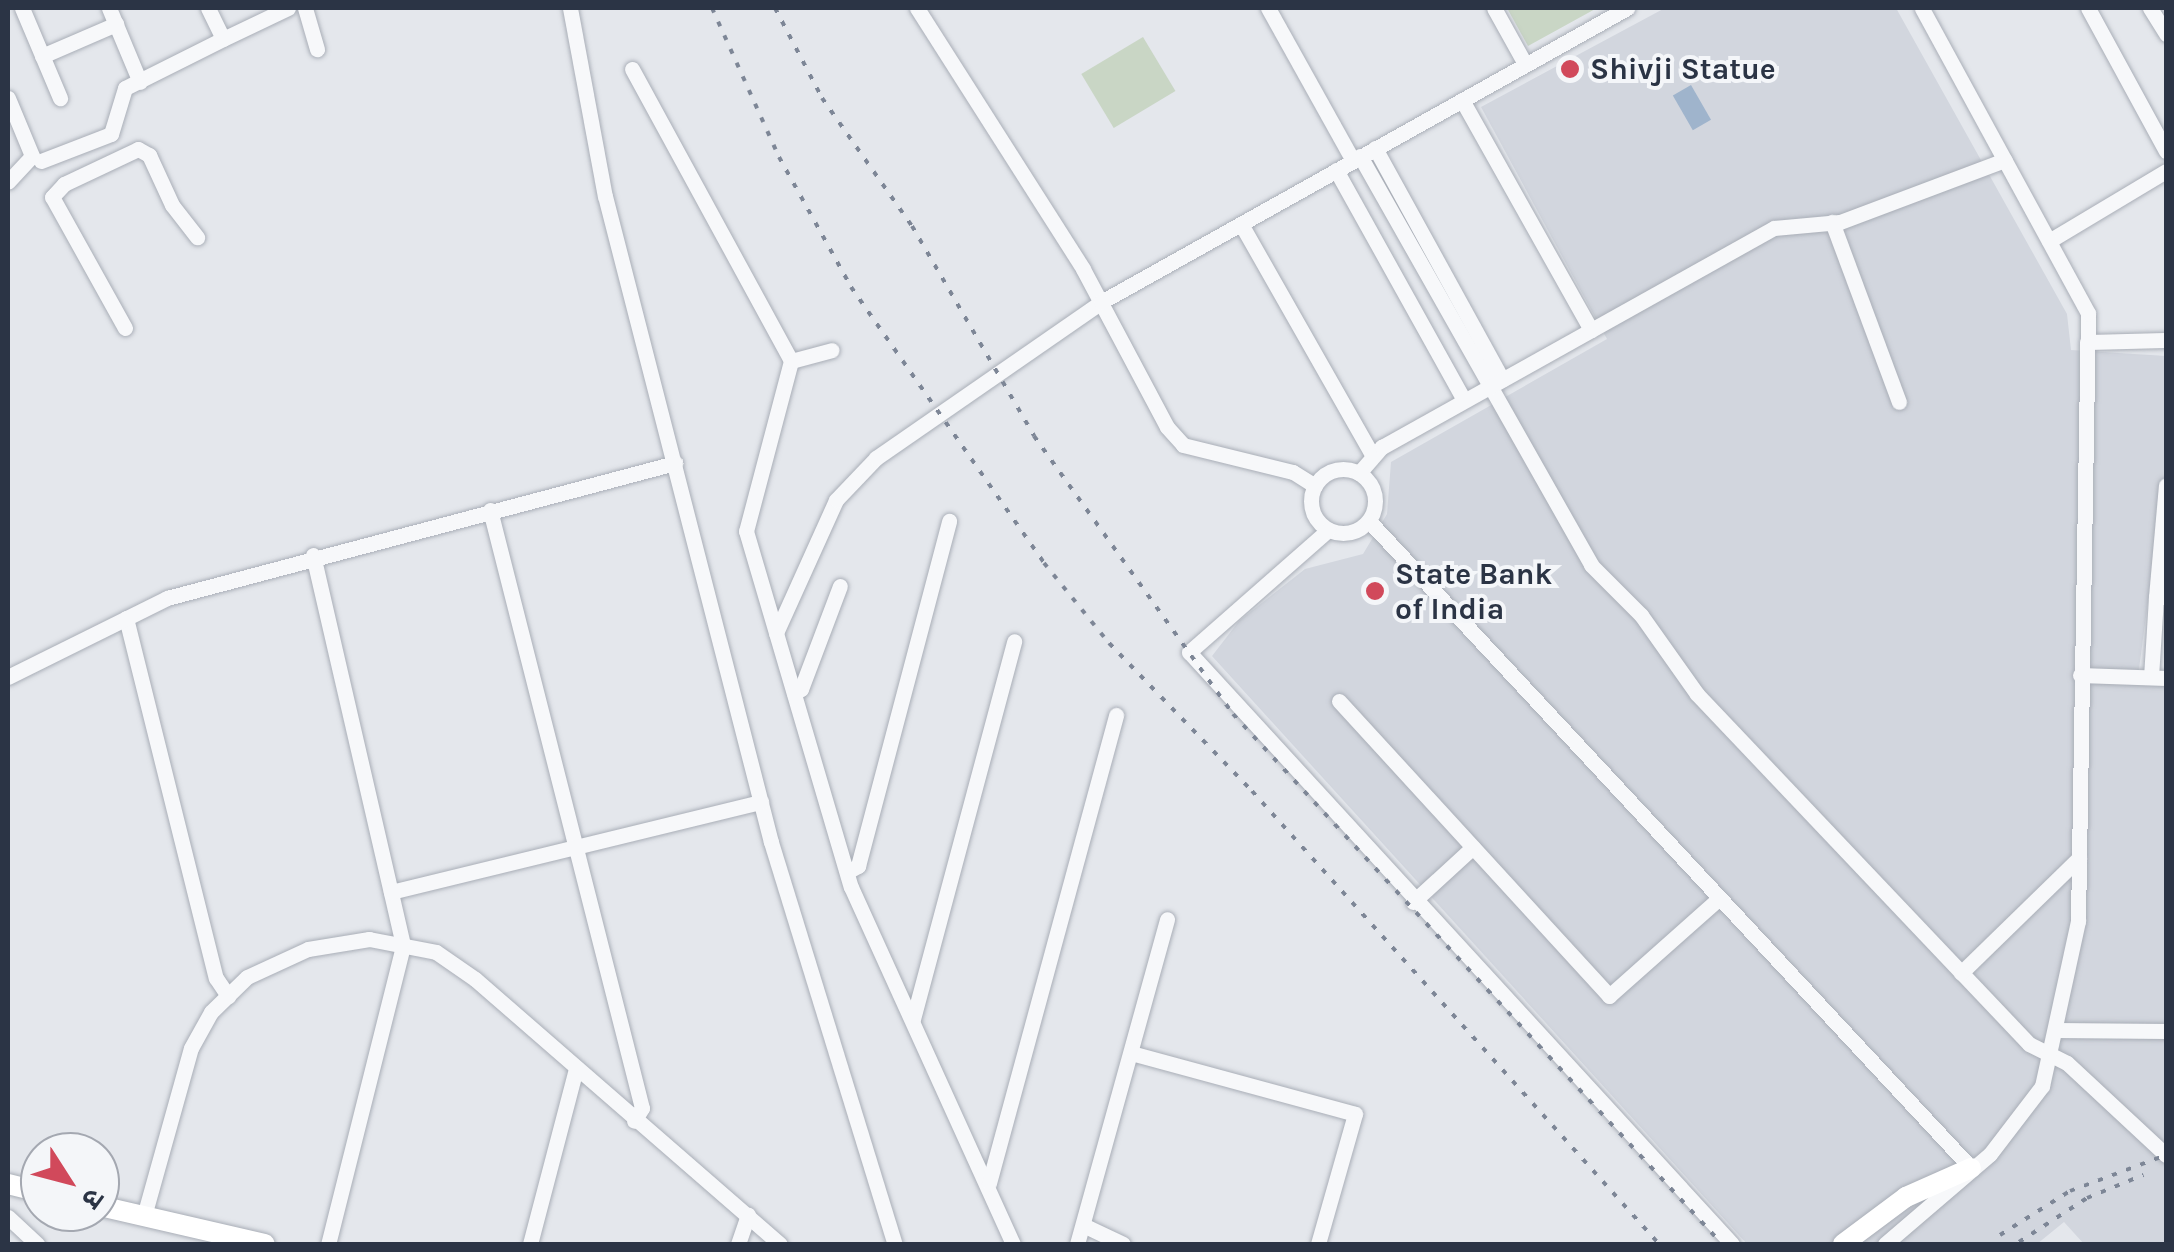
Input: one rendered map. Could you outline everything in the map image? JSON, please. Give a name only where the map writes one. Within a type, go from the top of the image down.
[{"type":"main road","points":[[1843,1244],[1906,1197],[1971,1168]]},
{"type":"main road","points":[[120,1211],[266,1244]]},
{"type":"street","points":[[22,8],[60,98]]},
{"type":"street","points":[[109,8],[140,82]]},
{"type":"street","points":[[208,8],[223,39]]},
{"type":"street","points":[[8,182],[37,158],[111,134],[118,123],[116,98],[140,82],[288,8]]},
{"type":"street","points":[[304,8],[317,49]]},
{"type":"street","points":[[589,8],[571,12],[605,196],[760,802],[895,1244]]},
{"type":"street","points":[[916,8],[1100,302],[1167,426],[1184,444],[1293,472],[1315,486]]},
{"type":"street","points":[[1268,8],[1363,155],[1495,383],[1590,565],[1642,615],[1696,694],[1961,974],[2030,1044],[2050,1052],[2166,1155]]},
{"type":"street","points":[[1494,8],[1525,64]]},
{"type":"street","points":[[776,633],[836,500],[863,472],[1100,302],[1627,8]]},
{"type":"street","points":[[1885,1244],[1971,1168],[2028,1109],[2056,1030],[2078,921],[2088,312],[1922,8]]},
{"type":"street","points":[[2088,8],[2166,150]]},
{"type":"street","points":[[2150,8],[2166,34]]},
{"type":"street","points":[[42,56],[116,24]]},
{"type":"street","points":[[632,69],[791,361],[746,530],[847,872],[1013,1244]]},
{"type":"street","points":[[8,98],[37,158],[61,186]]},
{"type":"street","points":[[1462,100],[1590,330]]},
{"type":"street","points":[[124,328],[52,197],[61,186],[138,149],[149,155],[172,205],[196,236]]},
{"type":"street","points":[[1359,472],[1373,456],[1464,400],[1774,228],[1832,222],[2005,160]]},
{"type":"street","points":[[1336,170],[1464,400]]},
{"type":"street","points":[[2049,241],[2166,172]]},
{"type":"street","points":[[1832,222],[1898,402]]},
{"type":"street","points":[[1241,224],[1373,456]]},
{"type":"street","points":[[2087,342],[2166,340]]},
{"type":"street","points":[[791,361],[832,350]]},
{"type":"street","points":[[8,677],[166,598],[312,555],[675,463]]},
{"type":"street","points":[[1334,470],[1359,472],[1375,492],[1368,521],[1353,532],[1328,530],[1312,511],[1315,486],[1334,470]]},
{"type":"street","points":[[2080,675],[2159,678],[2166,485]]},
{"type":"street","points":[[490,510],[579,846],[642,1108],[634,1121]]},
{"type":"street","points":[[847,872],[858,866],[950,521]]},
{"type":"street","points":[[1368,521],[1717,900],[1971,1168]]},
{"type":"street","points":[[1328,530],[1189,652],[1413,902],[1732,1244]]},
{"type":"street","points":[[312,555],[403,946],[328,1244]]},
{"type":"street","points":[[794,693],[801,688],[840,586]]},
{"type":"street","points":[[126,618],[216,978],[228,996]]},
{"type":"street","points":[[912,1019],[1014,641]]},
{"type":"street","points":[[1339,701],[1609,996],[1717,900]]},
{"type":"street","points":[[989,1183],[1116,715]]},
{"type":"street","points":[[391,892],[760,802]]},
{"type":"street","points":[[1413,902],[1473,847]]},
{"type":"street","points":[[1961,974],[2079,858]]},
{"type":"street","points":[[1076,1244],[1167,919]]},
{"type":"street","points":[[144,1216],[191,1048],[228,996],[248,976],[308,949],[369,939],[436,952],[475,979],[780,1244]]},
{"type":"street","points":[[2056,1030],[2166,1031]]},
{"type":"street","points":[[1131,1054],[1355,1114],[1318,1244]]},
{"type":"street","points":[[530,1244],[576,1069]]},
{"type":"street","points":[[738,1244],[748,1215]]},
{"type":"street","points":[[8,1216],[37,1244]]},
{"type":"street","points":[[1083,1225],[1123,1244]]},
{"type":"shaded area","points":[[1665,8],[1896,8],[2067,314],[2071,350],[2166,356],[2166,466],[2137,684],[2166,686],[2166,1244],[2084,1244],[2064,1222],[2037,1244],[1747,1244],[1212,656],[1239,621],[1305,569],[1363,554],[1387,514],[1391,462],[1607,339],[1481,107]]},
{"type":"green space","points":[[1507,8],[1597,8],[1528,46]]},
{"type":"green space","points":[[1143,37],[1175,91],[1114,128],[1081,74]]},
{"type":"water","points":[[1691,85],[1711,120],[1693,130],[1673,96]]},
{"type":"railway","points":[[712,8],[779,157],[851,287],[1044,563],[1109,643],[1252,791],[1659,1244]]},
{"type":"railway","points":[[775,8],[822,98],[912,226],[1034,436],[1233,714],[1722,1244]]},
{"type":"railway","points":[[2000,1235],[2070,1191],[2166,1155]]},
{"type":"railway","points":[[2019,1242],[2087,1198],[2143,1175]]},
{"type":"place","name":"Shivji Statue","points":[[1570,69]]},
{"type":"place","name":"State Bank of India","points":[[1375,591]]}]
